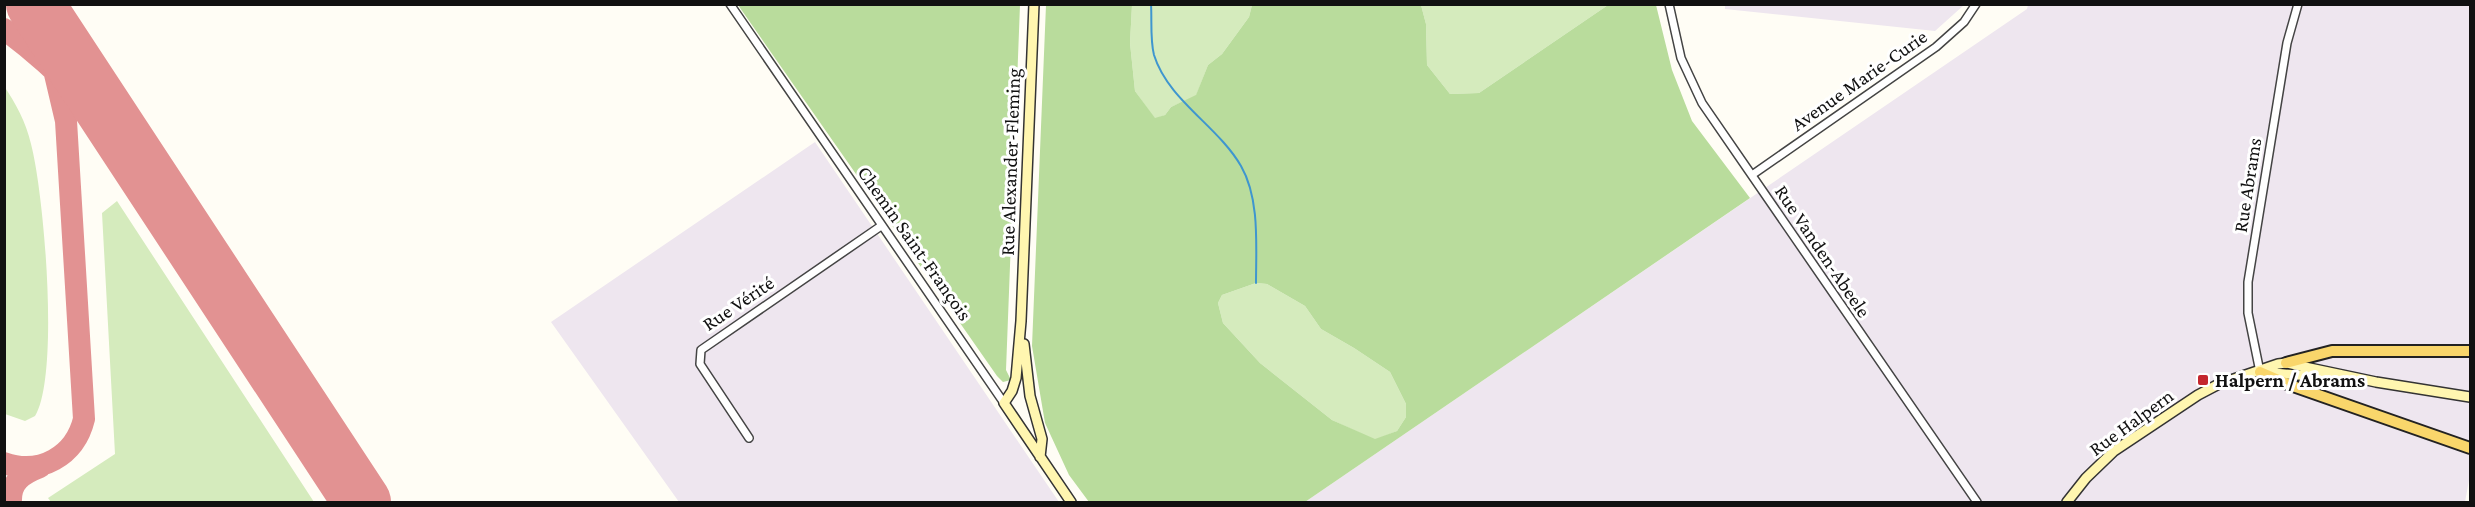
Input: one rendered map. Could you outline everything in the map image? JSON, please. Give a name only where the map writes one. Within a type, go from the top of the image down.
[{"type":"main road","points":[[2286,363],[2332,351],[2470,351]]},
{"type":"main road","points":[[2260,372],[2290,385],[2470,448]]},
{"type":"street","name":"Chemin Saint-François","points":[[730,4],[1071,502]]},
{"type":"street","name":"Rue Alexander-Fleming","points":[[1004,403],[1010,397],[1016,378],[1021,321],[1034,4]]},
{"type":"street","name":"Rue Vanden-Abeele","points":[[1669,4],[1681,57],[1702,103],[1977,502]]},
{"type":"street","name":"Avenue Marie-Curie","points":[[1752,175],[1936,47],[1964,22],[1976,4]]},
{"type":"street","name":"Rue Abrams","points":[[2260,372],[2248,311],[2248,282],[2287,43],[2298,4]]},
{"type":"street","name":"Rue Vérité","points":[[749,438],[699,364],[701,350],[880,226]]},
{"type":"street","name":"Rue Alexander-Fleming","points":[[1021,321],[1029,396],[1041,439],[1040,456]]},
{"type":"street","name":"Rue Halpern","points":[[2067,502],[2086,478],[2114,451],[2208,390],[2286,363],[2376,382],[2470,397]]},
{"type":"street","name":"Rue Halpern","points":[[2260,372],[2376,382]]},
{"type":"shaded area","points":[[1964,4],[1935,31],[1725,9],[1725,5]]},
{"type":"shaded area","points":[[2028,5],[2470,5],[2470,475],[2465,502],[1305,502],[2027,9]]},
{"type":"shaded area","points":[[815,142],[1059,502],[679,502],[551,322]]},
{"type":"green space","points":[[738,5],[1020,5],[1006,370],[1011,380],[1003,382],[997,376]]},
{"type":"green space","points":[[1046,5],[1132,5],[1130,43],[1135,91],[1155,118],[1165,115],[1171,107],[1196,95],[1208,65],[1222,54],[1249,17],[1252,5],[1421,5],[1426,24],[1427,65],[1450,94],[1479,93],[1608,5],[1656,5],[1672,70],[1692,121],[1750,198],[1305,502],[1089,502],[1069,475],[1045,423],[1032,346]],"holes":[[[1256,283],[1267,284],[1305,306],[1321,329],[1390,372],[1406,404],[1406,417],[1397,431],[1375,439],[1332,420],[1260,363],[1223,323],[1218,303],[1222,295]]]},
{"type":"green space","points":[[1132,5],[1252,5],[1249,17],[1222,54],[1208,65],[1196,96],[1171,107],[1165,115],[1155,119],[1135,91],[1130,43]]},
{"type":"green space","points":[[1421,5],[1608,5],[1479,93],[1450,94],[1427,65],[1426,24]]},
{"type":"green space","points":[[4,86],[20,113],[31,144],[45,241],[47,363],[43,395],[35,416],[25,421],[5,414]]},
{"type":"green space","points":[[117,201],[314,502],[51,502],[48,498],[115,454],[102,213]]},
{"type":"green space","points":[[1256,283],[1267,284],[1305,306],[1321,329],[1390,372],[1406,404],[1406,417],[1397,431],[1375,440],[1332,420],[1260,363],[1223,323],[1218,303],[1222,295]]},
{"type":"waterway","points":[[1151,4],[1153,49],[1161,71],[1170,86],[1220,138],[1241,166],[1247,179],[1256,223],[1256,283]]},
{"type":"taxiway","points":[[4,463],[30,467],[54,460],[73,443],[84,419],[66,121],[50,53],[31,4]]},
{"type":"taxiway","points":[[4,29],[66,81],[120,141],[152,183]]},
{"type":"taxiway","points":[[11,502],[11,495],[18,480],[40,467]]},
{"type":"runway","points":[[35,4],[362,502]]},
{"type":"place","name":"Halpern / Abrams","points":[[2203,380]]}]
